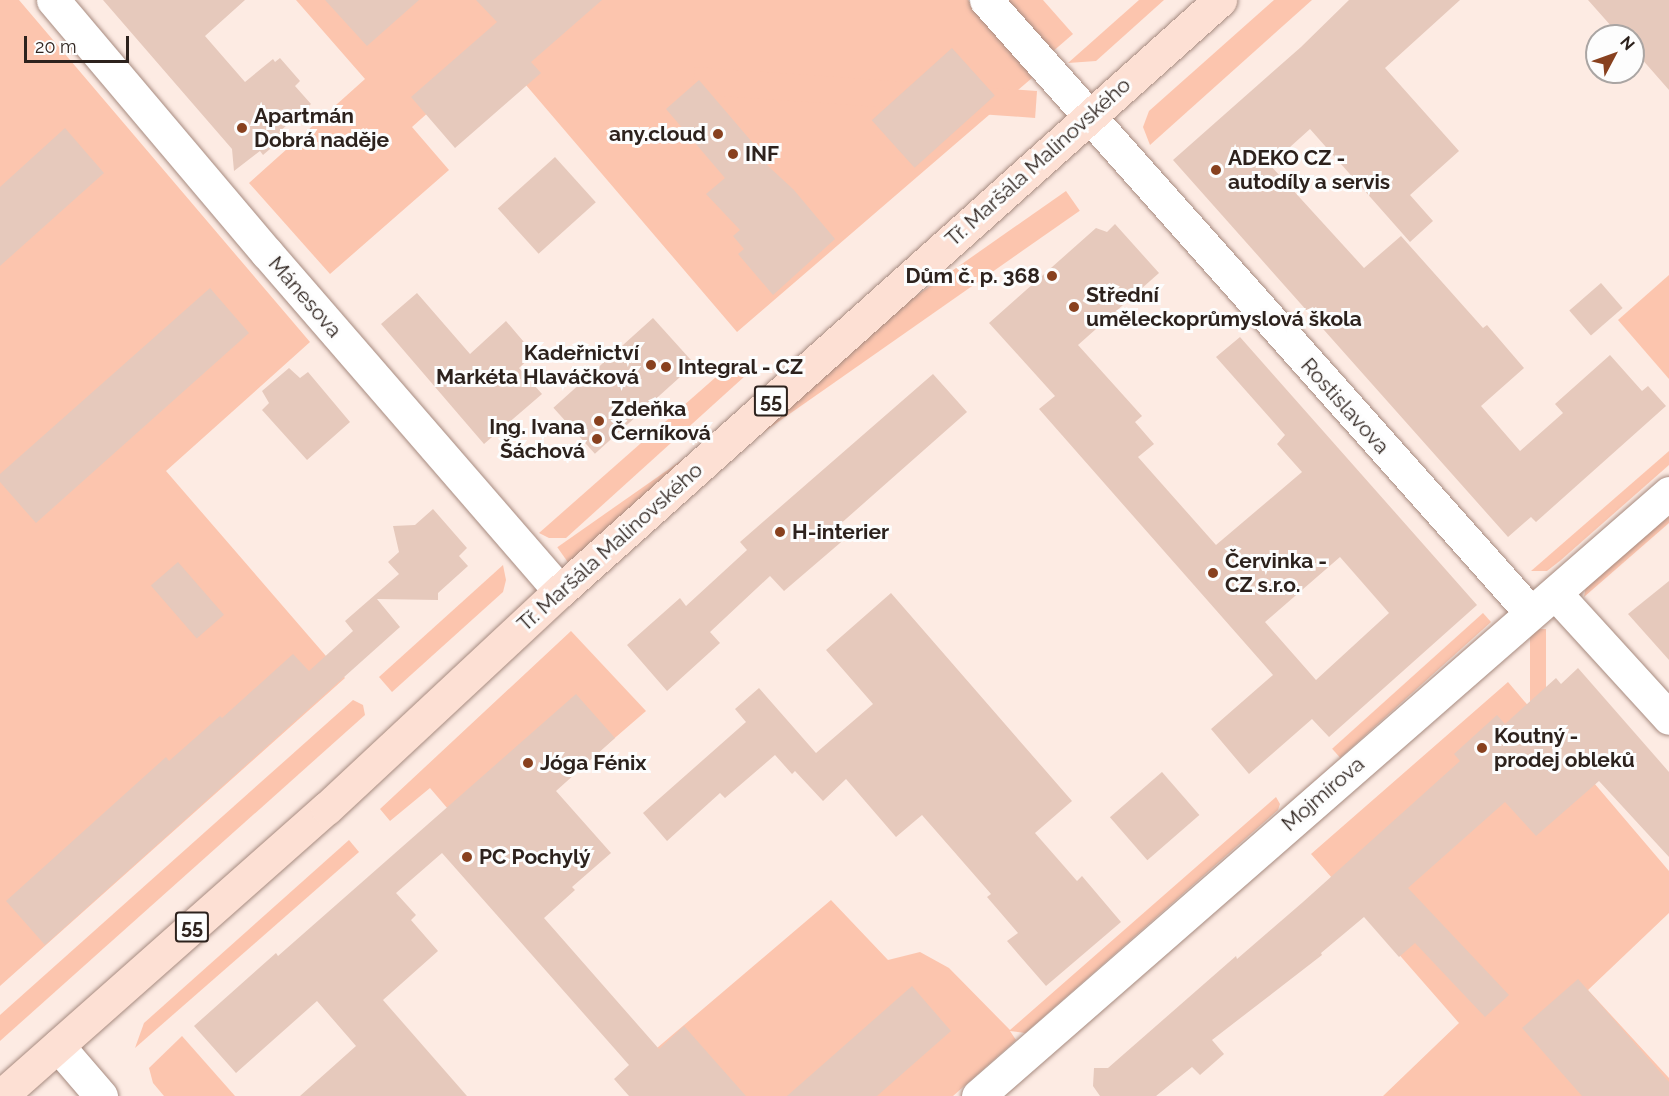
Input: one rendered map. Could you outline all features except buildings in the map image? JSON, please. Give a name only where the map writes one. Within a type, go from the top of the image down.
[{"type":"main road","name":"Tř. Maršála Malinovského","points":[[1,1096],[327,808],[560,591],[1221,0]]},
{"type":"street","name":"Mánesova","points":[[54,0],[275,262],[560,591]]},
{"type":"street","name":"Rostislavova","points":[[986,0],[1531,613]]},
{"type":"street","name":"Mojmírova","points":[[978,1096],[1669,493]]},
{"type":"street","points":[[1555,593],[1669,718]]},
{"type":"street","points":[[58,1046],[101,1096]]},
{"type":"shaded area","points":[[0,0],[19,0],[310,342],[166,471],[345,678],[0,986]]},
{"type":"shaded area","points":[[296,0],[968,0],[1017,54],[1032,78],[737,332],[497,51],[412,127],[449,170],[330,274],[249,183],[365,79]]},
{"type":"shaded area","points":[[1004,0],[1043,0],[1073,34],[1051,53]]},
{"type":"shaded area","points":[[1139,0],[1164,0],[1096,61],[1068,63]]},
{"type":"shaded area","points":[[1274,0],[1312,0],[1150,145],[1143,127],[1149,111]]},
{"type":"shaded area","points":[[695,67],[1037,91],[1035,118],[693,94]]},
{"type":"shaded area","points":[[1066,191],[1080,211],[571,567],[557,547]]},
{"type":"shaded area","points":[[1669,275],[1669,379],[1618,320]]},
{"type":"shaded area","points":[[733,362],[745,376],[566,538],[549,538],[539,533]]},
{"type":"shaded area","points":[[1669,451],[1669,465],[1561,560],[1547,571],[1531,571]]},
{"type":"shaded area","points":[[1669,508],[1669,523],[1584,597],[1587,580]]},
{"type":"shaded area","points":[[503,565],[506,580],[503,592],[392,692],[379,677]]},
{"type":"shaded area","points":[[1483,613],[1491,622],[1340,758],[1332,749]]},
{"type":"shaded area","points":[[1530,629],[1546,629],[1546,1096],[1530,1096]]},
{"type":"shaded area","points":[[571,631],[646,711],[484,851],[430,788],[390,821],[380,809]]},
{"type":"shaded area","points":[[1508,682],[1669,871],[1669,913],[1588,990],[1669,1078],[1669,1096],[1383,1096],[1459,1023],[1311,854]]},
{"type":"shaded area","points":[[353,700],[363,705],[365,715],[0,1041],[0,1015]]},
{"type":"shaded area","points":[[1276,797],[1280,804],[1278,810],[1025,1033],[1010,1031],[1016,1040],[953,1096],[700,1096],[657,1048],[831,900],[888,960],[920,952],[949,968],[1010,1030]]},
{"type":"shaded area","points":[[349,840],[359,852],[135,1048],[144,1023]]},
{"type":"shaded area","points":[[182,1036],[235,1096],[164,1096],[153,1083],[149,1068]]},
{"type":"place","name":"Apartmán Dobrá naděje","points":[[242,128]]},
{"type":"place","name":"any.cloud","points":[[718,134]]},
{"type":"place","name":"INF","points":[[733,154]]},
{"type":"place","name":"ADEKO CZ - autodíly a servis","points":[[1216,170]]},
{"type":"place","name":"Dům č. p. 368","points":[[1052,276]]},
{"type":"place","name":"Střední uměleckoprůmyslová škola","points":[[1074,307]]},
{"type":"place","name":"Kadeřnictví Markéta Hlaváčková","points":[[651,365]]},
{"type":"place","name":"Integral - CZ","points":[[666,367]]},
{"type":"place","name":"Zdeňka Černíková","points":[[599,421]]},
{"type":"place","name":"Ing. Ivana Šáchová","points":[[597,439]]},
{"type":"place","name":"H-interier","points":[[780,532]]},
{"type":"place","name":"Červinka - CZ s.r.o.","points":[[1213,573]]},
{"type":"place","name":"Koutný - prodej obleků","points":[[1482,748]]},
{"type":"place","name":"Jóga Fénix","points":[[528,763]]},
{"type":"place","name":"PC Pochylý","points":[[467,857]]}]
